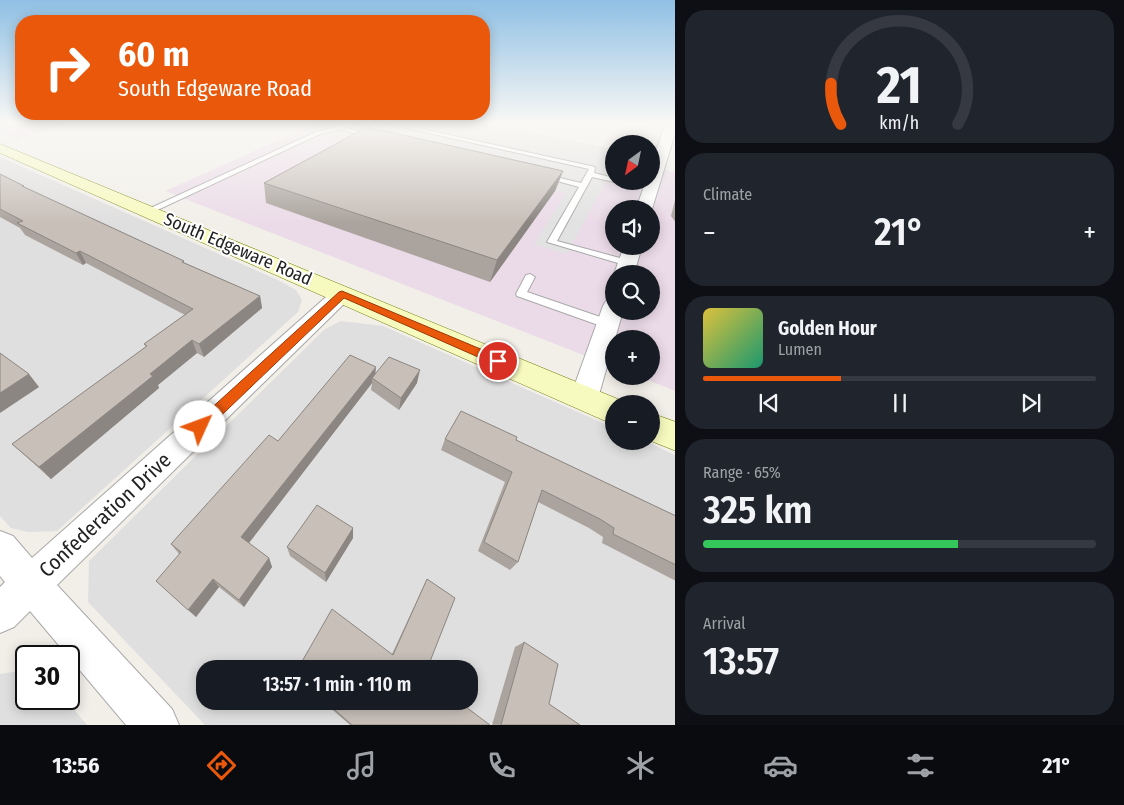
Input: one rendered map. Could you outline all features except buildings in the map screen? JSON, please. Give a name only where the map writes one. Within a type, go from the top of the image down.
[{"type":"main road","name":"South Edgeware Road","points":[[19,156],[605,407]]},
{"type":"main road","points":[[660,430],[675,436]]},
{"type":"street","name":"Confederation Drive","points":[[0,613],[342,294]]},
{"type":"street","points":[[584,398],[609,320]]},
{"type":"street","points":[[0,549],[156,725]]},
{"type":"lane","points":[[148,210],[268,156]]},
{"type":"lane","points":[[537,156],[593,168],[552,242],[628,261]]},
{"type":"lane","points":[[534,174],[583,186]]},
{"type":"lane","points":[[589,174],[605,178]]},
{"type":"lane","points":[[530,277],[520,294],[605,314]]},
{"type":"shaded area","points":[[244,156],[605,156],[605,190],[660,190],[660,166],[675,172],[675,391],[660,385],[660,330],[605,330],[605,363],[165,191]]},
{"type":"shaded area","points":[[413,156],[605,156],[605,183],[567,254],[534,244],[566,193]]},
{"type":"shaded area","points":[[0,157],[280,281],[296,290],[302,300],[298,312],[57,531],[28,532],[11,528],[0,516]]},
{"type":"shaded area","points":[[341,321],[383,326],[605,424],[605,450],[660,450],[660,448],[675,455],[675,725],[205,725],[88,602],[89,561],[325,329]]},
{"type":"shaded area","points":[[15,672],[15,710],[74,710],[87,725],[0,725],[0,674]]},
{"type":"route","points":[[200,427],[342,294],[498,361]]}]
